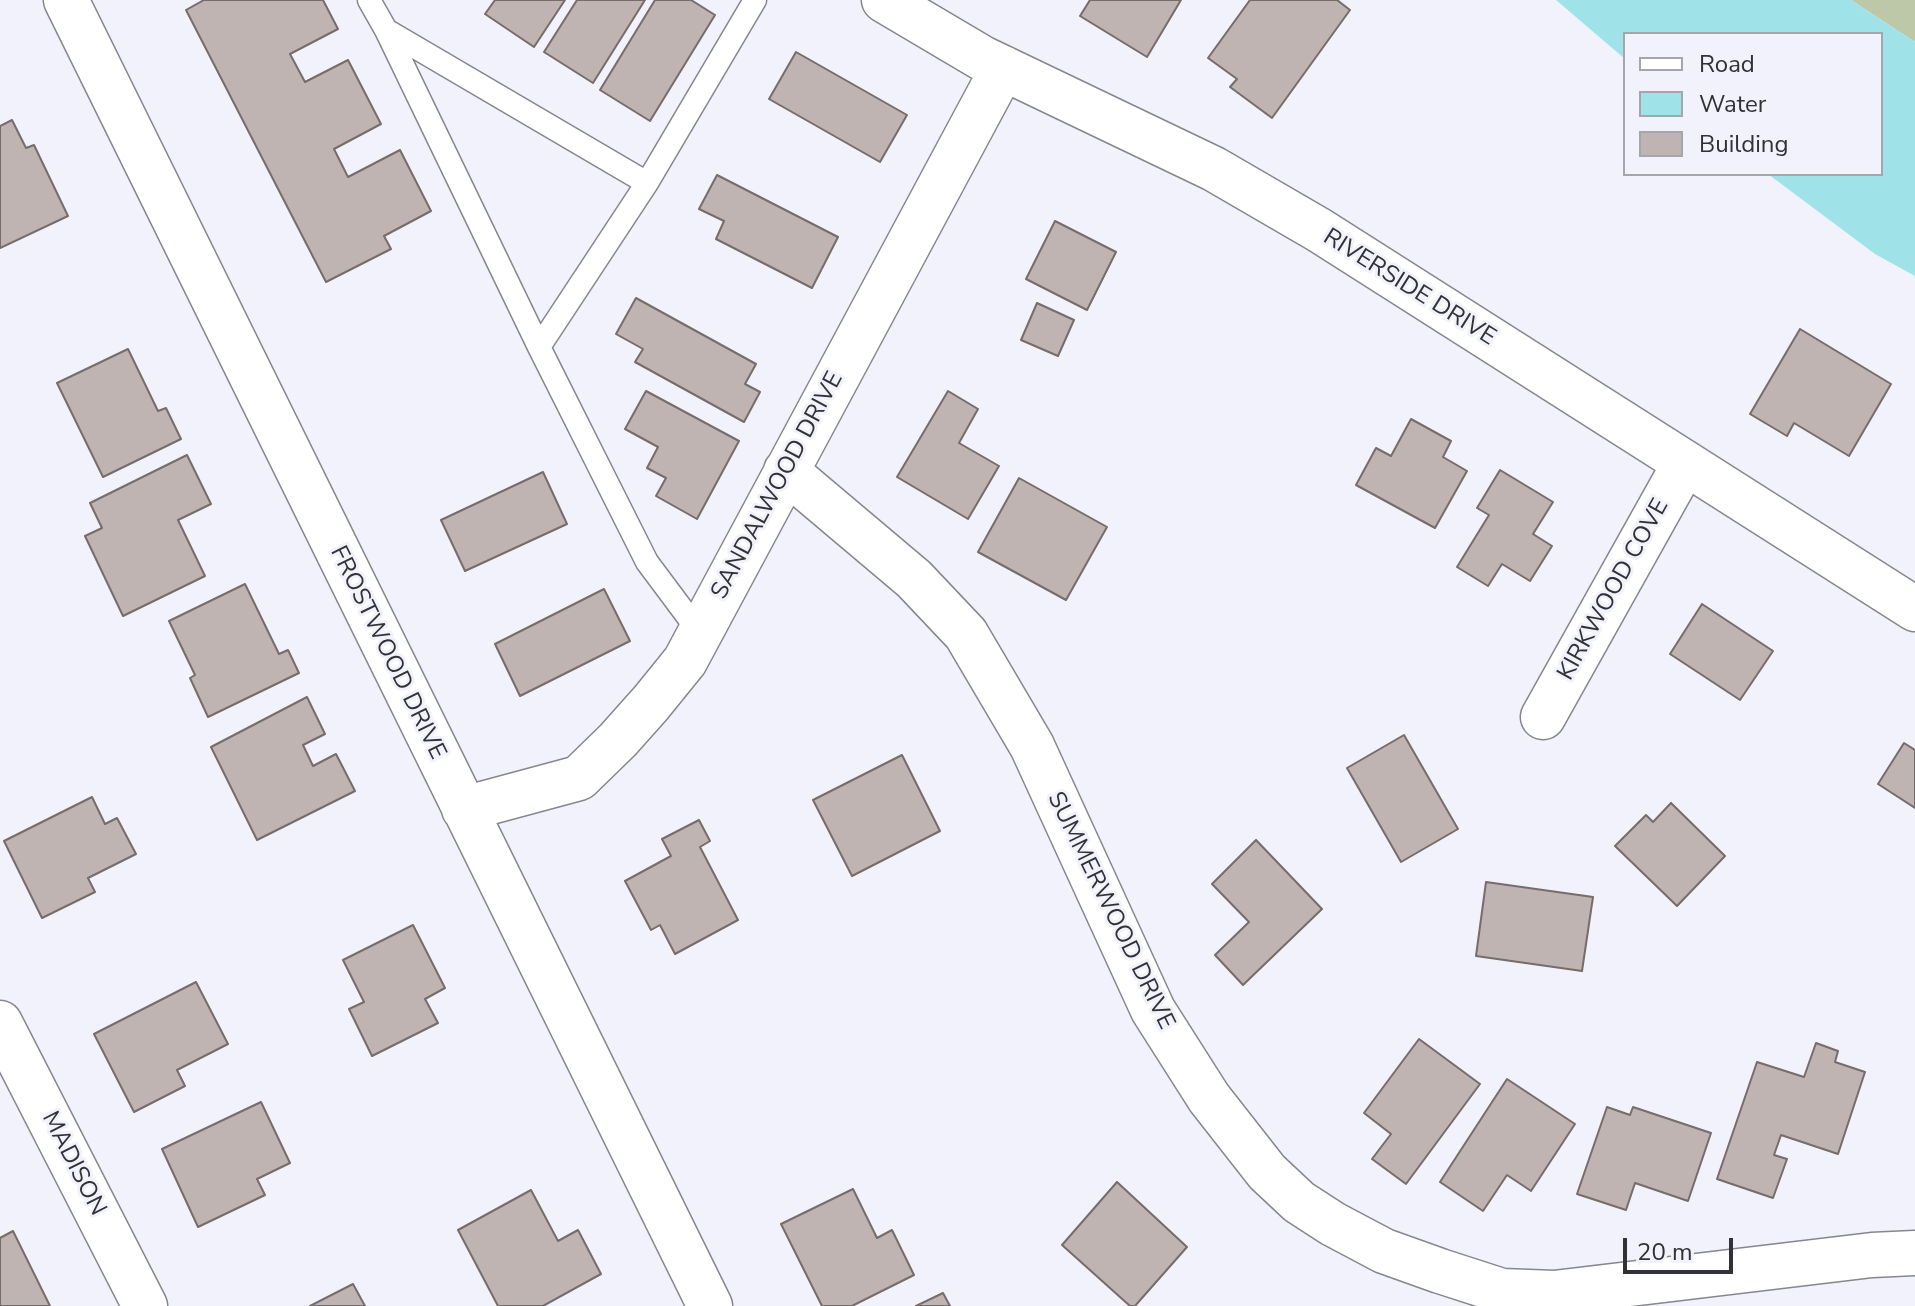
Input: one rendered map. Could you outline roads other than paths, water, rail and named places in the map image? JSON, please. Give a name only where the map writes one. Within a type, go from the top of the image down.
[{"type":"street","name":"RIVERSIDE DRIVE","points":[[884,0],[1003,68],[1214,169],[1332,238],[1915,609]]},
{"type":"street","name":"FROSTWOOD DRIVE","points":[[76,3],[464,809],[710,1306]]},
{"type":"street","name":"SANDALWOOD DRIVE","points":[[464,809],[579,778],[618,740],[685,661],[1003,68]]},
{"type":"street","name":"KIRKWOOD COVE","points":[[1543,717],[1685,463]]},
{"type":"street","name":"SUMMERWOOD DRIVE","points":[[786,471],[914,579],[966,634],[1032,746],[1153,1010],[1209,1098],[1267,1172],[1299,1202],[1384,1251],[1502,1291],[1554,1293],[1872,1255],[1915,1253]]},
{"type":"street","name":"MADISON","points":[[0,1023],[145,1306]]},
{"type":"lane","points":[[369,0],[647,562],[700,633]]},
{"type":"lane","points":[[539,347],[647,183],[755,0]]},
{"type":"lane","points":[[386,30],[647,183]]},
{"type":"water","points":[[1556,0],[1851,0],[1915,42],[1915,276],[1875,254],[1771,176],[1883,176],[1883,32],[1623,32],[1623,57]]}]
